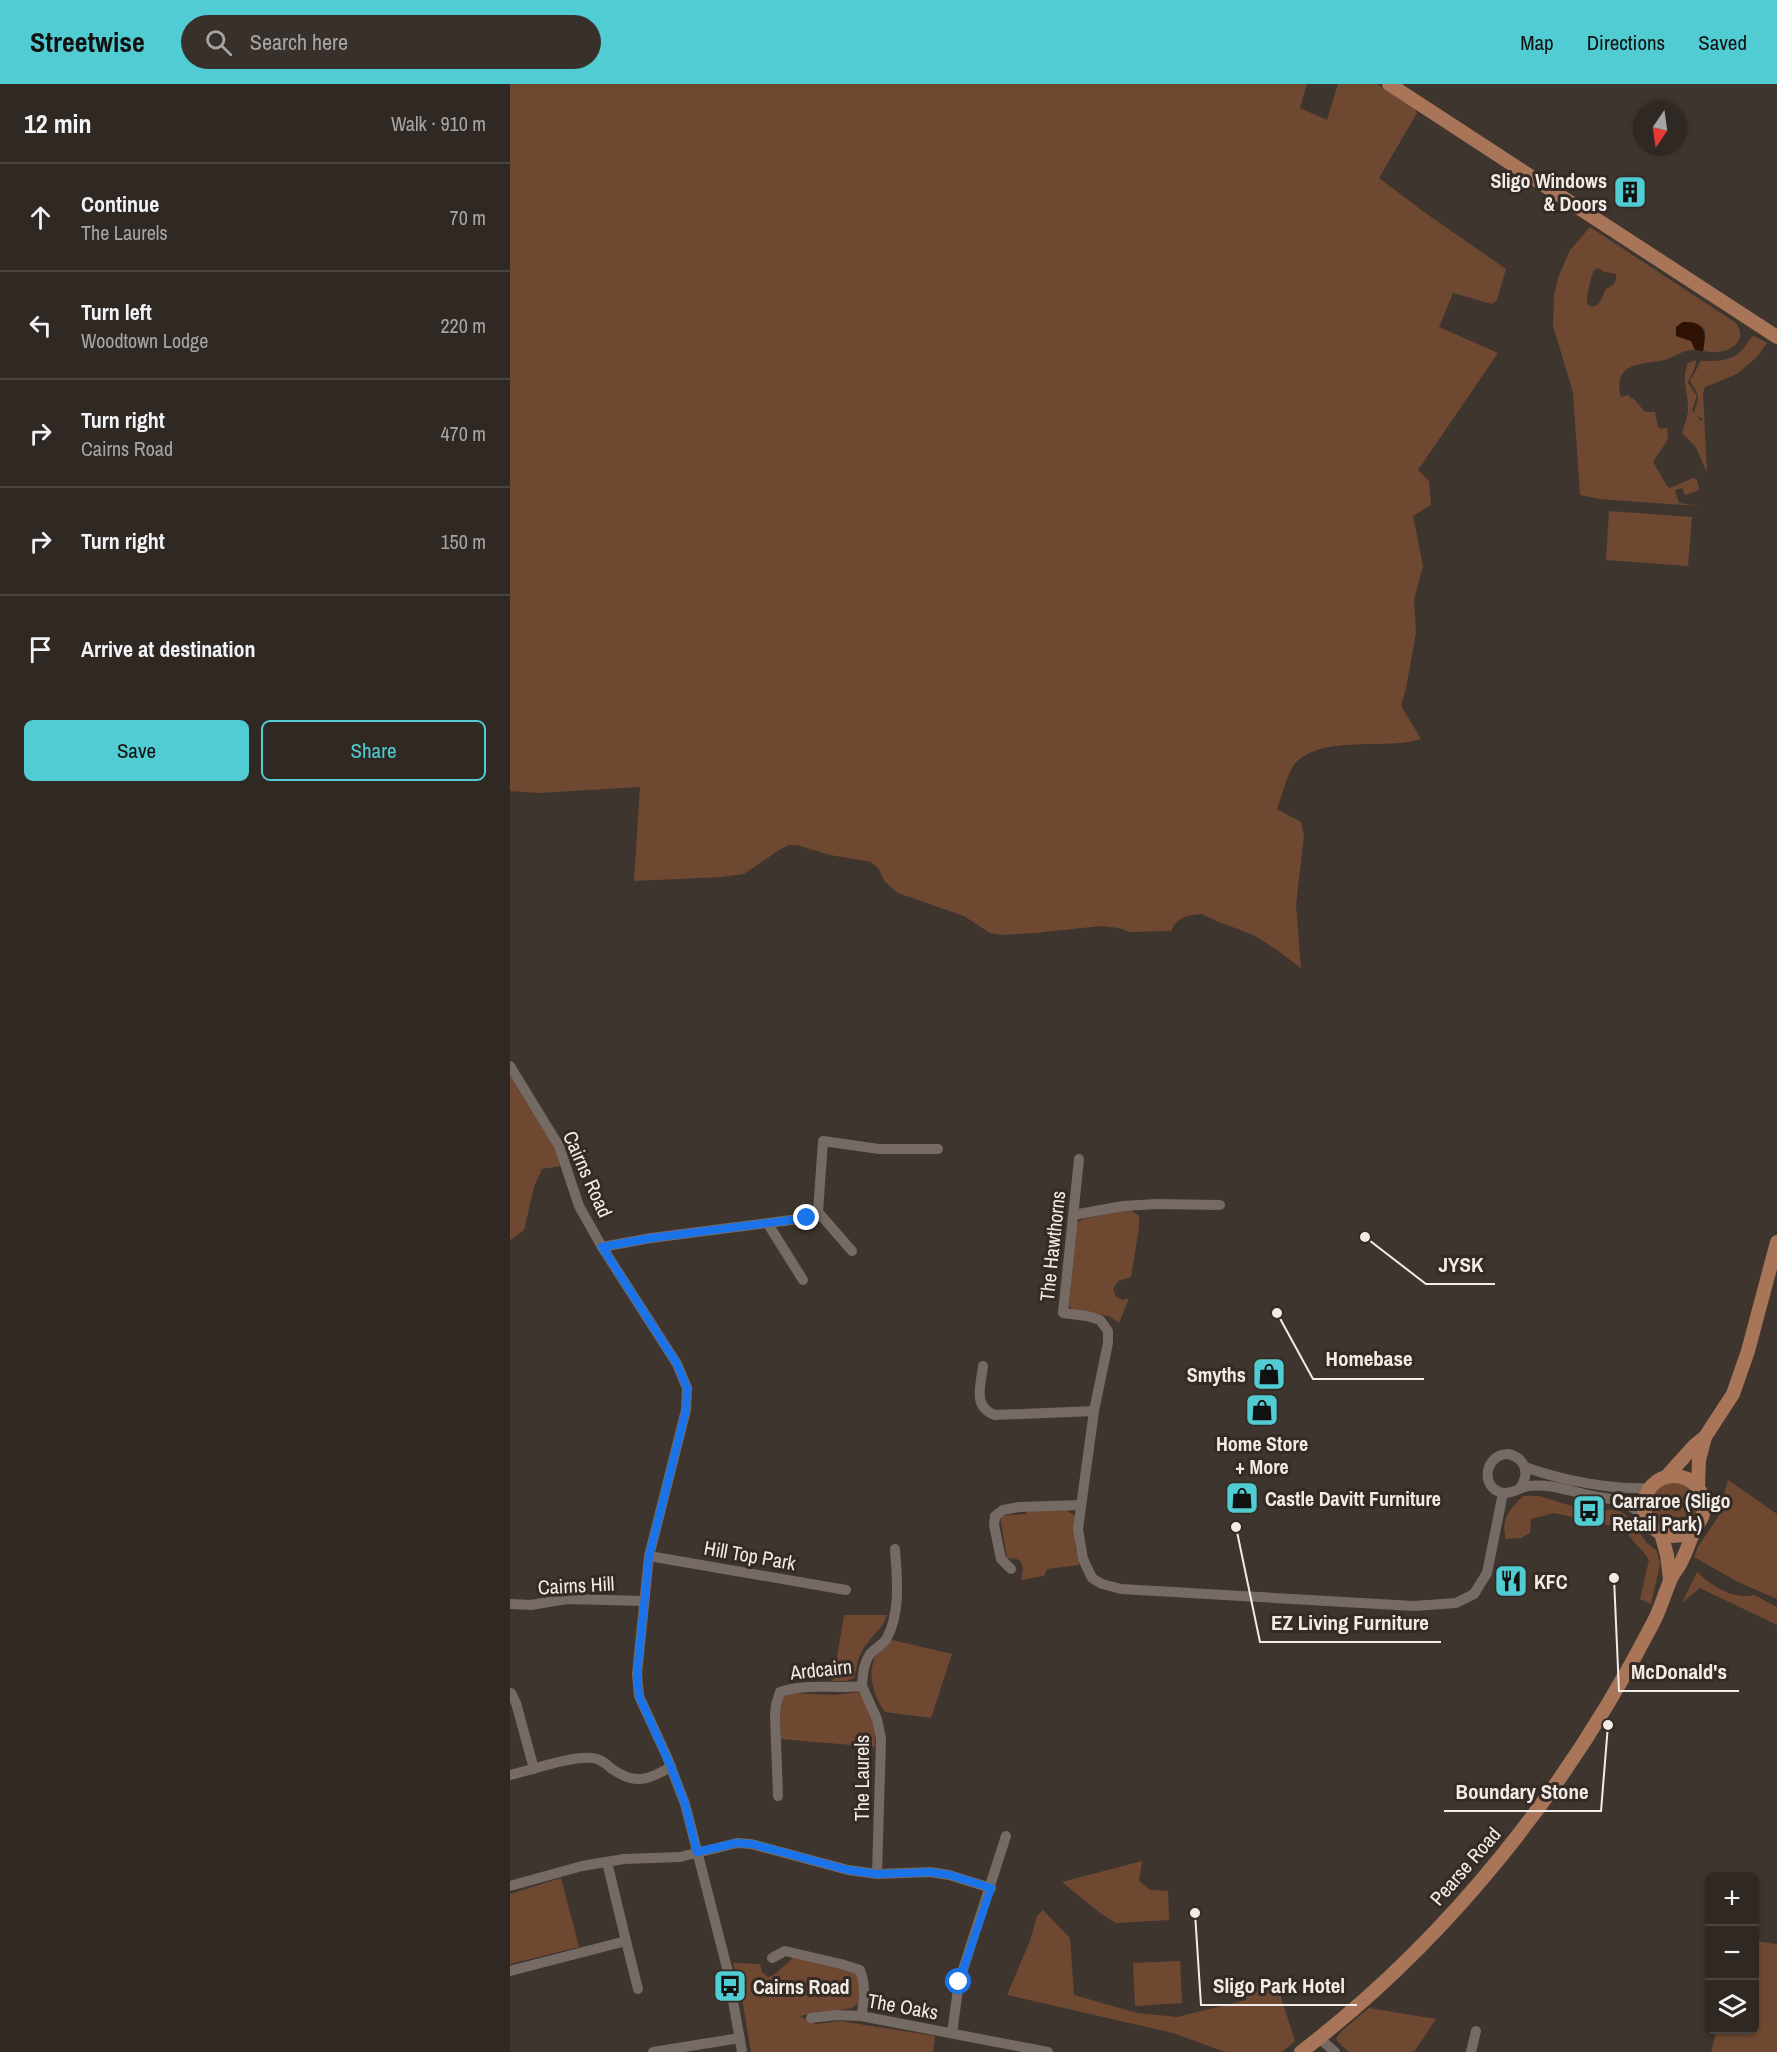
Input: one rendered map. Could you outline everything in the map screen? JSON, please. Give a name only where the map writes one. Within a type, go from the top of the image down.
[{"type":"main road","points":[[1389,84],[1777,337]]},
{"type":"main road","points":[[1698,1487],[1699,1460],[1706,1437],[1733,1394],[1748,1351],[1777,1242]]},
{"type":"main road","points":[[1667,1476],[1694,1446],[1706,1437]]},
{"type":"main road","points":[[1667,1476],[1682,1477],[1698,1487],[1704,1496],[1705,1510],[1701,1521],[1695,1528],[1681,1535],[1661,1533],[1647,1519],[1644,1509],[1645,1498],[1650,1488],[1657,1480],[1667,1476]]},
{"type":"main road","name":"Pearse Road","points":[[1301,2052],[1372,1994],[1448,1917],[1473,1890],[1530,1819],[1581,1746],[1613,1694],[1654,1620],[1670,1579],[1680,1565],[1695,1528]]},
{"type":"main road","points":[[1661,1533],[1670,1579]]},
{"type":"street","name":"Cairns Road","points":[[510,1066],[559,1146],[579,1206],[602,1247],[677,1364],[687,1388],[686,1410],[649,1556],[637,1674],[639,1696],[685,1804],[728,1972],[742,2052]]},
{"type":"street","points":[[852,1251],[818,1212],[823,1141],[879,1149],[938,1149]]},
{"type":"street","name":"The Hawthorns","points":[[1078,1159],[1063,1313],[1100,1320],[1108,1331],[1094,1411],[1078,1529],[1083,1559],[1092,1578],[1102,1584],[1121,1589],[1414,1606],[1456,1603],[1474,1594],[1487,1573],[1503,1493]]},
{"type":"street","points":[[1073,1215],[1123,1206],[1220,1205]]},
{"type":"street","points":[[602,1247],[651,1238],[807,1218],[818,1212]]},
{"type":"street","points":[[768,1224],[803,1280]]},
{"type":"street","points":[[983,1366],[980,1397],[981,1407],[986,1412],[995,1415],[1094,1411]]},
{"type":"street","points":[[1520,1488],[1526,1474],[1521,1460],[1508,1454],[1495,1457],[1487,1468],[1488,1481],[1493,1488],[1503,1493],[1529,1486],[1550,1487],[1627,1503],[1647,1519]]},
{"type":"street","points":[[1525,1467],[1610,1487],[1650,1488]]},
{"type":"street","points":[[1011,1569],[1001,1559],[994,1525],[995,1516],[1003,1510],[1019,1507],[1081,1505]]},
{"type":"street","name":"Ardcairn","points":[[778,1796],[775,1715],[780,1692],[789,1689],[862,1686],[864,1666],[871,1654],[886,1640],[894,1621],[897,1581],[894,1548]]},
{"type":"street","name":"Hill Top Park","points":[[649,1556],[846,1590]]},
{"type":"street","name":"Cairns Hill","points":[[510,1604],[531,1605],[567,1599],[643,1601]]},
{"type":"street","name":"The Laurels","points":[[862,1686],[878,1719],[881,1739],[877,1874]]},
{"type":"street","points":[[511,1693],[516,1703],[534,1769]]},
{"type":"street","points":[[510,1775],[565,1761],[592,1758],[598,1759],[623,1776],[637,1780],[653,1776],[671,1767]]},
{"type":"street","points":[[952,2033],[959,1982],[1006,1836]]},
{"type":"street","points":[[510,1887],[582,1866],[624,1859],[680,1857],[736,1843],[752,1844],[848,1870],[877,1874],[930,1872],[950,1875],[991,1888]]},
{"type":"street","points":[[607,1862],[638,1989]]},
{"type":"street","points":[[510,1971],[626,1941]]},
{"type":"street","points":[[772,1958],[785,1951],[860,1970],[865,1992],[861,2016]]},
{"type":"street","name":"The Oaks","points":[[811,2018],[836,2015],[861,2016],[1048,2052]]},
{"type":"street","points":[[1471,2052],[1476,2031]]},
{"type":"street","points":[[657,2052],[740,2038]]},
{"type":"street","points":[[1319,2038],[1335,2052]]},
{"type":"shaded area","points":[[510,84],[1307,84],[1300,108],[1327,120],[1338,84],[1377,84],[1413,106],[1417,113],[1379,178],[1506,269],[1497,300],[1492,304],[1453,293],[1439,327],[1498,353],[1418,470],[1429,481],[1431,505],[1413,516],[1423,566],[1414,600],[1416,633],[1401,706],[1421,739],[1390,744],[1337,746],[1320,749],[1306,755],[1292,768],[1277,809],[1301,822],[1304,835],[1296,905],[1301,968],[1260,939],[1202,914],[1183,918],[1173,926],[1171,931],[1130,932],[1101,926],[1035,933],[1002,935],[990,933],[964,916],[898,893],[885,882],[878,868],[871,862],[830,855],[797,845],[789,845],[779,850],[744,874],[634,881],[640,787],[538,793],[510,791]]},
{"type":"shaded area","points":[[1590,227],[1736,323],[1739,328],[1740,337],[1736,344],[1723,351],[1710,352],[1703,351],[1705,330],[1691,322],[1681,323],[1676,330],[1676,336],[1691,341],[1695,350],[1631,367],[1621,377],[1619,386],[1621,397],[1629,395],[1645,412],[1655,412],[1658,427],[1667,428],[1668,439],[1653,462],[1667,486],[1670,488],[1693,478],[1697,480],[1699,488],[1697,491],[1685,495],[1682,488],[1675,490],[1679,503],[1698,506],[1599,499],[1580,495],[1573,392],[1553,326],[1554,295],[1558,278],[1570,250]],"holes":[[[1598,268],[1604,272],[1616,274],[1615,282],[1606,289],[1600,303],[1592,307],[1587,304],[1594,270]]]},
{"type":"shaded area","points":[[1683,322],[1696,323],[1703,329],[1705,338],[1703,351],[1695,350],[1691,341],[1676,336],[1676,327]]},
{"type":"shaded area","points":[[1754,336],[1767,343],[1757,357],[1737,374],[1705,387],[1703,393],[1707,472],[1695,446],[1682,433],[1688,412],[1686,369],[1688,363],[1696,360],[1688,383],[1697,396],[1692,410],[1695,414],[1698,396],[1690,381],[1701,361],[1733,357]]},
{"type":"shaded area","points":[[1609,511],[1692,517],[1688,566],[1606,560]]},
{"type":"shaded area","points":[[510,1076],[556,1149],[560,1166],[542,1169],[534,1187],[524,1230],[510,1240]]},
{"type":"shaded area","points":[[1129,1209],[1139,1216],[1139,1227],[1131,1277],[1118,1281],[1113,1289],[1116,1297],[1122,1300],[1129,1298],[1119,1323],[1109,1316],[1073,1310],[1069,1306],[1076,1224],[1083,1219]]},
{"type":"shaded area","points":[[1728,1480],[1777,1514],[1777,1599],[1738,1582],[1694,1557],[1718,1517]]},
{"type":"shaded area","points":[[1673,1481],[1690,1488],[1697,1505],[1690,1522],[1673,1529],[1656,1522],[1649,1505],[1656,1488]]},
{"type":"shaded area","points":[[1523,1496],[1539,1496],[1575,1507],[1600,1511],[1617,1509],[1628,1517],[1647,1543],[1657,1551],[1660,1564],[1651,1604],[1640,1599],[1649,1560],[1626,1529],[1554,1513],[1531,1519],[1530,1533],[1521,1538],[1506,1539],[1505,1520]]},
{"type":"shaded area","points":[[1063,1508],[1075,1516],[1075,1544],[1079,1565],[1047,1569],[1044,1576],[1021,1580],[1023,1569],[1021,1562],[1007,1558],[1000,1516]]},
{"type":"shaded area","points":[[1697,1572],[1723,1591],[1738,1595],[1754,1595],[1777,1607],[1777,1625],[1700,1588],[1682,1603]]},
{"type":"shaded area","points":[[844,1615],[887,1615],[863,1650],[854,1678],[833,1681]]},
{"type":"shaded area","points":[[892,1640],[952,1654],[931,1718],[885,1712],[878,1699],[872,1679],[873,1664],[878,1652]]},
{"type":"shaded area","points":[[858,1692],[870,1711],[874,1725],[875,1747],[781,1739],[780,1713],[783,1697],[794,1693],[834,1695]]},
{"type":"shaded area","points":[[1142,1861],[1139,1881],[1150,1890],[1168,1891],[1169,1920],[1116,1923],[1062,1882]]},
{"type":"shaded area","points":[[561,1878],[579,1947],[510,1964],[510,1894]]},
{"type":"shaded area","points":[[1043,1910],[1070,1938],[1074,1995],[1137,2013],[1177,2017],[1246,2000],[1246,1990],[1265,1981],[1278,1988],[1295,2041],[1282,2052],[1225,2052],[1173,2033],[1007,1995],[1030,1941],[1037,1916]]},
{"type":"shaded area","points":[[1759,1942],[1777,1944],[1777,2052],[1711,2052],[1716,2034],[1759,2034]]},
{"type":"shaded area","points":[[794,1957],[857,1972],[861,1981],[858,2004],[852,2008],[799,2016],[816,2024],[840,2021],[935,2036],[933,2052],[751,2052],[741,1993],[733,1963],[760,1964],[762,1972],[768,1977],[774,1975]]},
{"type":"shaded area","points":[[1180,1961],[1182,2003],[1135,2006],[1133,1963]]},
{"type":"shaded area","points":[[1369,2008],[1436,2019],[1414,2052],[1349,2052],[1336,2038]]},
{"type":"place","name":"Sligo Windows & Doors","points":[[1630,192]]},
{"type":"place","name":"JYSK","points":[[1365,1237]]},
{"type":"place","name":"Homebase","points":[[1277,1313]]},
{"type":"place","name":"Smyths","points":[[1269,1374]]},
{"type":"place","name":"Home Store + More","points":[[1262,1410]]},
{"type":"place","name":"Castle Davitt Furniture","points":[[1242,1498]]},
{"type":"place","name":"Carraroe (Sligo Retail Park)","points":[[1589,1511]]},
{"type":"place","name":"EZ Living Furniture","points":[[1236,1527]]},
{"type":"place","name":"McDonald's","points":[[1614,1578]]},
{"type":"place","name":"KFC","points":[[1511,1581]]},
{"type":"place","name":"Boundary Stone","points":[[1608,1725]]},
{"type":"place","name":"Sligo Park Hotel","points":[[1195,1913]]},
{"type":"place","name":"Cairns Road","points":[[730,1986]]},
{"type":"route","points":[[807,1218],[651,1238],[602,1247],[677,1364],[687,1388],[686,1410],[646,1570],[637,1674],[639,1696],[685,1804],[697,1852],[736,1843],[752,1844],[848,1870],[877,1874],[930,1872],[950,1875],[991,1888],[959,1982]]}]
